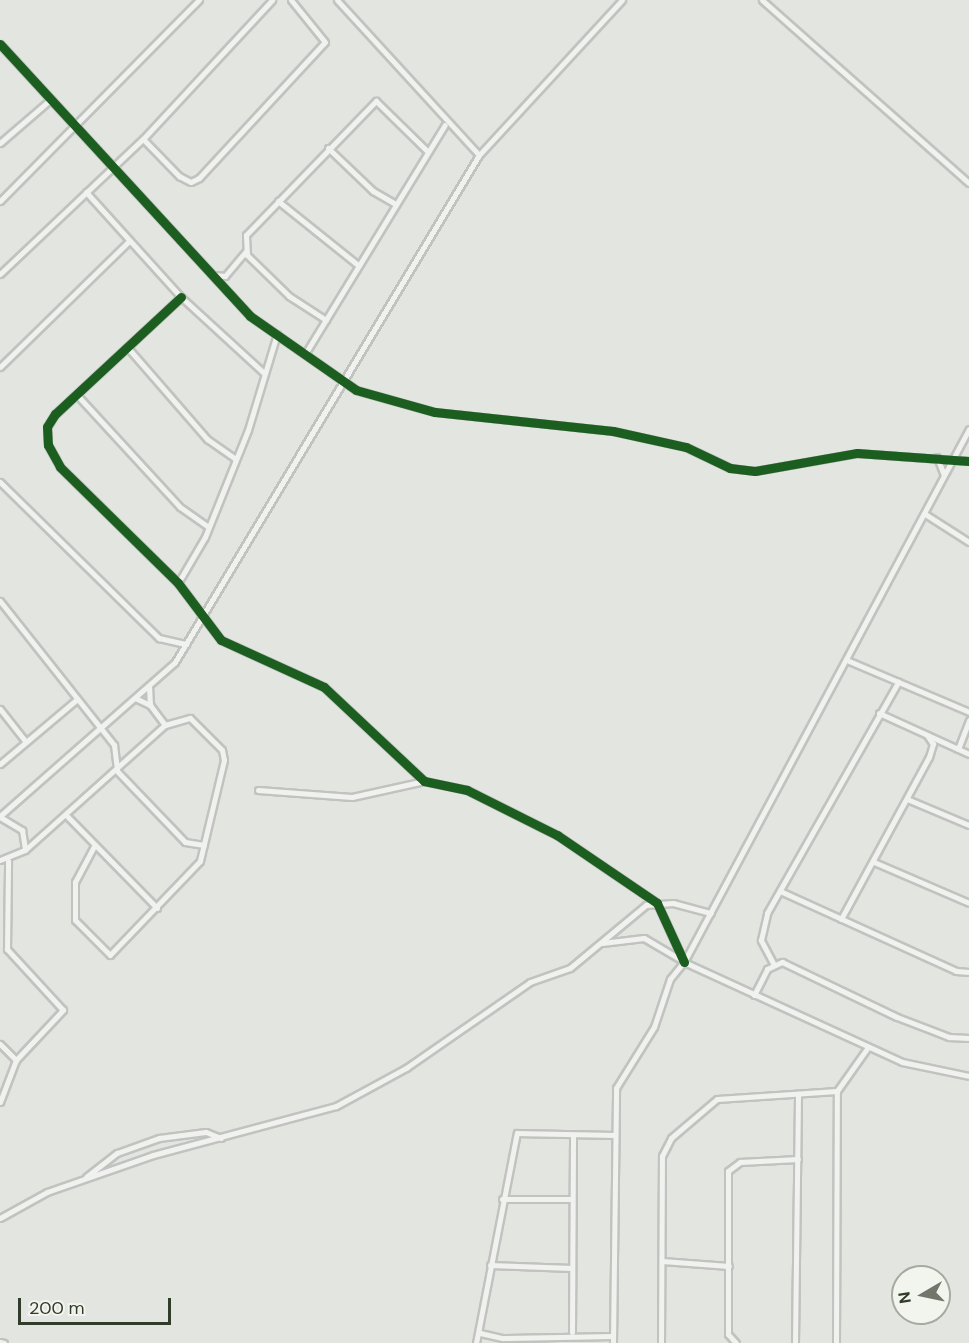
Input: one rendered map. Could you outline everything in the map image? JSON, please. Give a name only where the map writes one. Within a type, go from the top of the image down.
[{"type":"street","points":[[0,201],[78,126],[199,0]]},
{"type":"street","points":[[0,274],[86,192],[112,163],[143,139],[272,0]]},
{"type":"street","points":[[143,139],[179,176],[191,182],[199,178],[325,42],[291,0]]},
{"type":"street","points":[[337,0],[445,125],[478,155]]},
{"type":"street","points":[[25,850],[22,830],[0,817],[149,686],[186,644],[344,383],[478,155],[622,0]]},
{"type":"street","points":[[762,0],[969,183]]},
{"type":"street","points":[[0,44],[227,290],[277,334],[344,383],[415,409],[561,422],[668,443],[738,469],[857,453],[936,456],[969,461]]},
{"type":"street","points":[[0,143],[50,100]]},
{"type":"street","points":[[224,276],[245,252],[246,235],[376,101],[426,150]]},
{"type":"street","points":[[305,354],[426,150],[445,125]]},
{"type":"street","points":[[328,148],[373,191],[394,203]]},
{"type":"street","points":[[86,192],[181,297],[264,373]]},
{"type":"street","points":[[278,201],[358,265]]},
{"type":"street","points":[[0,367],[129,241]]},
{"type":"street","points":[[245,252],[289,296],[326,320]]},
{"type":"street","points":[[214,275],[224,276]]},
{"type":"street","points":[[224,276],[227,290]]},
{"type":"street","points":[[181,297],[77,395],[47,427],[52,456],[178,583],[202,618],[222,640],[324,687],[424,781]]},
{"type":"street","points":[[178,583],[207,526],[236,459],[277,334]]},
{"type":"street","points":[[128,348],[207,439],[236,459]]},
{"type":"street","points":[[77,395],[180,507],[207,526]]},
{"type":"street","points":[[613,1343],[613,1135],[616,1088],[654,1027],[670,979],[684,962],[849,661],[862,626],[925,514],[969,429]]},
{"type":"street","points":[[936,456],[944,478]]},
{"type":"street","points":[[0,482],[159,638],[186,644]]},
{"type":"street","points":[[925,514],[969,542]]},
{"type":"street","points":[[1,604],[114,745],[117,771],[185,842],[204,844]]},
{"type":"street","points":[[849,661],[969,712]]},
{"type":"street","points":[[773,963],[761,934],[780,891],[898,682]]},
{"type":"street","points":[[149,686],[150,705]]},
{"type":"street","points":[[135,698],[150,705],[165,725]]},
{"type":"street","points":[[0,764],[76,700]]},
{"type":"street","points":[[0,709],[26,742]]},
{"type":"street","points":[[879,713],[969,754]]},
{"type":"street","points":[[0,860],[8,861],[25,850],[117,771],[165,725],[190,718],[222,750],[204,844],[192,873],[157,908],[120,951],[110,955],[75,920],[75,882],[94,847]]},
{"type":"street","points":[[958,749],[969,720]]},
{"type":"street","points":[[841,919],[874,862],[933,744],[927,735]]},
{"type":"street","points":[[258,790],[352,797],[424,781],[467,790],[557,835],[657,903],[711,913]]},
{"type":"street","points":[[907,799],[969,825]]},
{"type":"street","points":[[66,815],[94,847],[157,908]]},
{"type":"street","points":[[0,1102],[15,1060],[63,1010],[11,956],[3,926],[8,861]]},
{"type":"street","points":[[874,862],[969,903]]},
{"type":"street","points":[[780,891],[956,971],[969,972]]},
{"type":"street","points":[[0,1218],[28,1200],[85,1178],[336,1106],[406,1068],[530,982],[570,968],[602,943],[641,907],[657,903]]},
{"type":"street","points":[[657,903],[684,962]]},
{"type":"street","points":[[602,943],[644,938],[684,962],[867,1047],[916,1067],[969,1076]]},
{"type":"street","points":[[773,963],[782,962],[925,1028],[969,1038]]},
{"type":"street","points":[[754,995],[773,963]]},
{"type":"street","points":[[0,1044],[15,1060]]},
{"type":"street","points":[[836,1343],[837,1091],[867,1047]]},
{"type":"street","points":[[661,1343],[662,1156],[671,1138],[717,1099],[798,1096],[837,1091]]},
{"type":"street","points":[[795,1343],[798,1096]]},
{"type":"street","points":[[85,1178],[117,1153],[159,1138],[206,1132],[221,1138]]},
{"type":"street","points":[[476,1343],[480,1333],[502,1199],[519,1132],[613,1135]]},
{"type":"street","points":[[572,1332],[573,1135]]},
{"type":"street","points":[[736,1343],[728,1334],[728,1171],[740,1162],[798,1159]]},
{"type":"street","points":[[502,1199],[571,1199]]},
{"type":"street","points":[[662,1261],[729,1266]]},
{"type":"street","points":[[490,1265],[572,1268]]},
{"type":"street","points":[[480,1333],[502,1338],[572,1332],[613,1336]]},
{"type":"street","points":[[0,1342],[4,1343]]},
{"type":"cycle path","points":[[0,44],[250,316],[356,390],[435,412],[613,431],[686,447],[730,468],[755,471],[857,453],[969,461]]},
{"type":"cycle path","points":[[181,297],[55,414],[47,427],[48,445],[60,467],[178,583],[221,640],[324,687],[424,781],[467,790],[557,835],[657,903],[684,962]]}]
